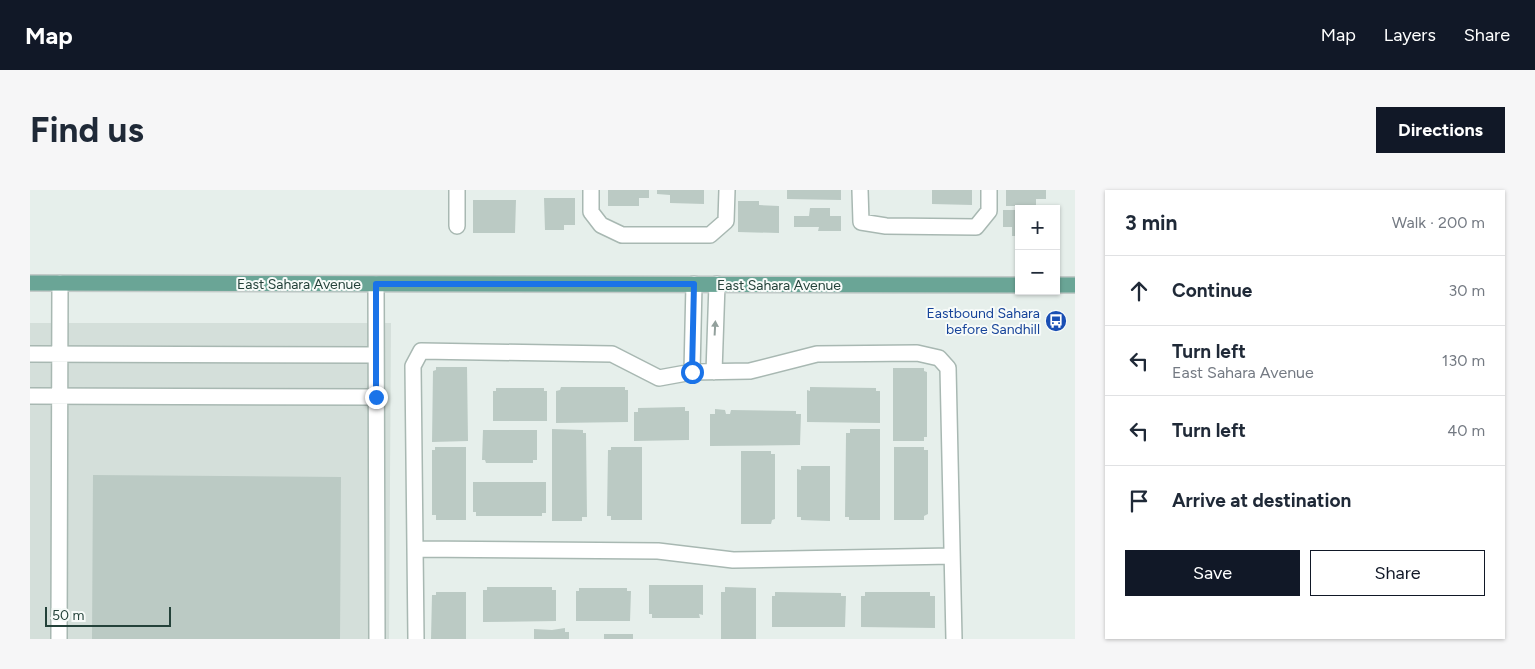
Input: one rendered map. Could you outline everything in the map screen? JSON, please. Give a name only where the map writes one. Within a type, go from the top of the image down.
[{"type":"main road","name":"East Sahara Avenue","points":[[30,283],[1015,285]]},
{"type":"main road","points":[[1060,285],[1075,285]]},
{"type":"street","points":[[457,190],[457,226]]},
{"type":"street","points":[[591,190],[591,212],[601,225],[622,235],[710,235],[726,221],[727,190]]},
{"type":"street","points":[[860,190],[861,222],[886,226],[976,227],[989,211],[989,190]]},
{"type":"street","points":[[59,639],[60,283]]},
{"type":"street","points":[[376,284],[377,639]]},
{"type":"street","points":[[692,372],[694,284]]},
{"type":"street","points":[[714,372],[717,284]]},
{"type":"street","points":[[416,639],[413,366],[421,351],[612,354],[659,378],[692,372],[750,370],[817,354],[917,353],[940,358],[948,368],[954,639]]},
{"type":"street","points":[[30,354],[376,354]]},
{"type":"street","points":[[30,396],[376,397]]},
{"type":"street","points":[[415,549],[658,551],[733,560],[952,556]]},
{"type":"shaded area","points":[[30,323],[391,323],[389,639],[30,639]]},
{"type":"building","points":[[608,190],[649,190],[649,198],[639,198],[639,206],[608,206]]},
{"type":"building","points":[[657,190],[704,190],[704,204],[670,203],[670,195],[657,194]]},
{"type":"building","points":[[787,190],[841,190],[841,200],[787,199]]},
{"type":"building","points":[[932,190],[972,190],[972,205],[932,204]]},
{"type":"building","points":[[1006,190],[1046,190],[1046,199],[1036,199],[1036,205],[1006,206]]},
{"type":"building","points":[[544,198],[575,198],[575,225],[564,225],[564,230],[545,230]]},
{"type":"building","points":[[473,200],[516,200],[515,233],[473,233]]},
{"type":"building","points":[[738,201],[759,201],[759,205],[779,206],[779,233],[738,232]]},
{"type":"building","points":[[810,208],[830,208],[830,216],[841,216],[841,231],[818,231],[819,227],[794,227],[794,216],[809,216]]},
{"type":"building","points":[[1003,210],[1015,210],[1015,236],[1012,236],[1012,227],[1003,227]]},
{"type":"building","points":[[436,367],[467,367],[468,441],[432,442],[433,371],[436,370]]},
{"type":"building","points":[[893,368],[924,368],[924,371],[927,372],[927,437],[924,437],[924,441],[893,441]]},
{"type":"building","points":[[561,387],[625,387],[625,390],[628,390],[628,422],[556,423],[556,391],[560,390]]},
{"type":"building","points":[[810,387],[876,388],[876,391],[880,391],[880,423],[807,422],[807,390],[810,391]]},
{"type":"building","points":[[496,388],[544,388],[544,391],[547,391],[547,421],[493,421],[493,391],[496,391]]},
{"type":"building","points":[[685,407],[685,411],[689,411],[689,440],[634,441],[634,412],[638,412],[638,408]]},
{"type":"building","points":[[715,409],[725,410],[726,414],[730,414],[731,410],[796,411],[796,414],[801,414],[800,445],[710,446],[710,414],[715,414]]},
{"type":"building","points":[[552,429],[583,430],[583,433],[586,433],[587,517],[582,517],[582,521],[552,521]]},
{"type":"building","points":[[850,429],[880,429],[880,520],[849,520],[849,517],[845,517],[846,433],[850,433]]},
{"type":"building","points":[[483,430],[537,430],[537,460],[533,460],[533,463],[486,463],[485,460],[482,460]]},
{"type":"building","points":[[435,447],[466,447],[466,520],[436,520],[436,515],[432,515],[432,450],[435,450]]},
{"type":"building","points":[[611,447],[642,447],[642,520],[611,520],[611,516],[607,516],[608,450],[611,450]]},
{"type":"building","points":[[894,447],[924,447],[924,450],[928,450],[928,514],[924,516],[924,520],[894,520]]},
{"type":"building","points":[[741,451],[771,451],[771,454],[775,454],[775,519],[772,520],[771,524],[741,524]]},
{"type":"building","points":[[801,466],[830,466],[830,521],[801,520],[801,517],[797,517],[797,469],[801,470]]},
{"type":"building","points":[[93,475],[341,477],[340,639],[92,639]]},
{"type":"building","points":[[473,482],[546,482],[546,513],[542,513],[542,516],[476,516],[476,512],[473,512]]},
{"type":"building","points":[[649,585],[703,585],[703,615],[699,614],[700,618],[652,618],[652,614],[649,614]]},
{"type":"building","points":[[487,587],[552,587],[552,590],[556,590],[556,621],[483,622],[483,590],[487,590]]},
{"type":"building","points":[[725,587],[756,588],[756,639],[721,639],[721,592],[725,592]]},
{"type":"building","points":[[579,588],[627,588],[627,591],[631,591],[630,621],[576,621],[576,591],[579,591]]},
{"type":"building","points":[[436,592],[466,592],[466,639],[431,639],[432,595],[436,595]]},
{"type":"building","points":[[775,592],[841,593],[841,596],[846,596],[845,627],[772,627],[772,596],[775,596]]},
{"type":"building","points":[[865,592],[930,592],[930,596],[935,596],[935,628],[861,627],[861,596],[865,596]]},
{"type":"building","points":[[565,628],[565,632],[569,632],[569,639],[534,639],[534,629],[552,630]]},
{"type":"building","points":[[604,634],[633,634],[633,639],[604,639]]},
{"type":"place","name":"Eastbound Sahara before Sandhill","points":[[1056,321]]},
{"type":"route","points":[[376,397],[376,284],[694,284],[692,372]]}]
